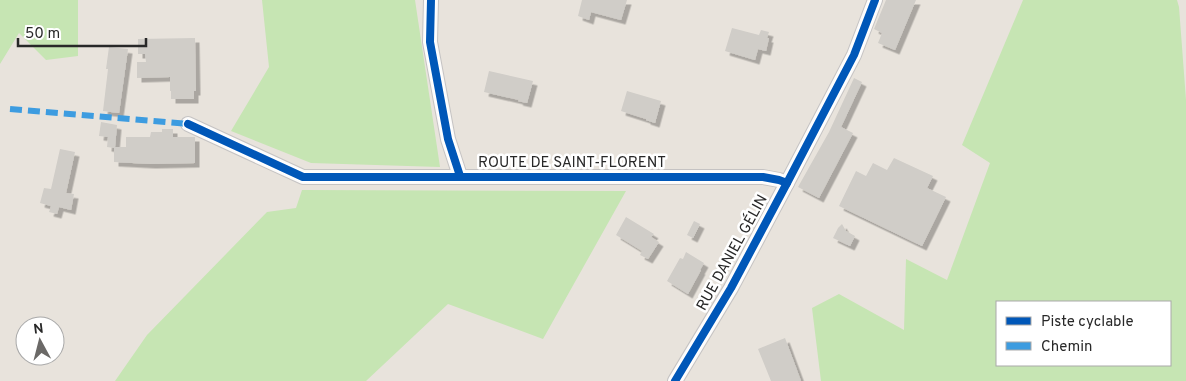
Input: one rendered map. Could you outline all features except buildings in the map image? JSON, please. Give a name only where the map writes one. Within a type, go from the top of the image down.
[{"type":"street","points":[[431,0],[430,42],[448,139],[460,176]]},
{"type":"street","name":"RUE DANIEL GÉLIN","points":[[675,381],[732,288],[854,55],[875,0]]},
{"type":"street","name":"ROUTE DE SAINT-FLORENT","points":[[188,124],[302,177],[763,177],[787,183]]},
{"type":"green space","points":[[0,0],[78,0],[78,56],[46,60],[19,33],[0,64]]},
{"type":"green space","points":[[262,0],[415,0],[440,167],[311,163],[231,131],[269,67]]},
{"type":"green space","points":[[1023,0],[1177,0],[1186,100],[1186,381],[821,381],[812,308],[839,294],[904,330],[906,259],[947,280],[990,163],[962,145]]},
{"type":"green space","points":[[302,190],[626,191],[543,339],[448,304],[366,381],[115,381],[147,335],[267,212],[296,208]]},
{"type":"marked path","points":[[10,109],[188,124]]},
{"type":"cycle path","points":[[431,0],[430,42],[448,139],[460,176]]},
{"type":"cycle path","points":[[675,381],[731,288],[787,183],[854,55],[875,0]]},
{"type":"cycle path","points":[[188,124],[303,177],[763,177],[787,183]]}]
